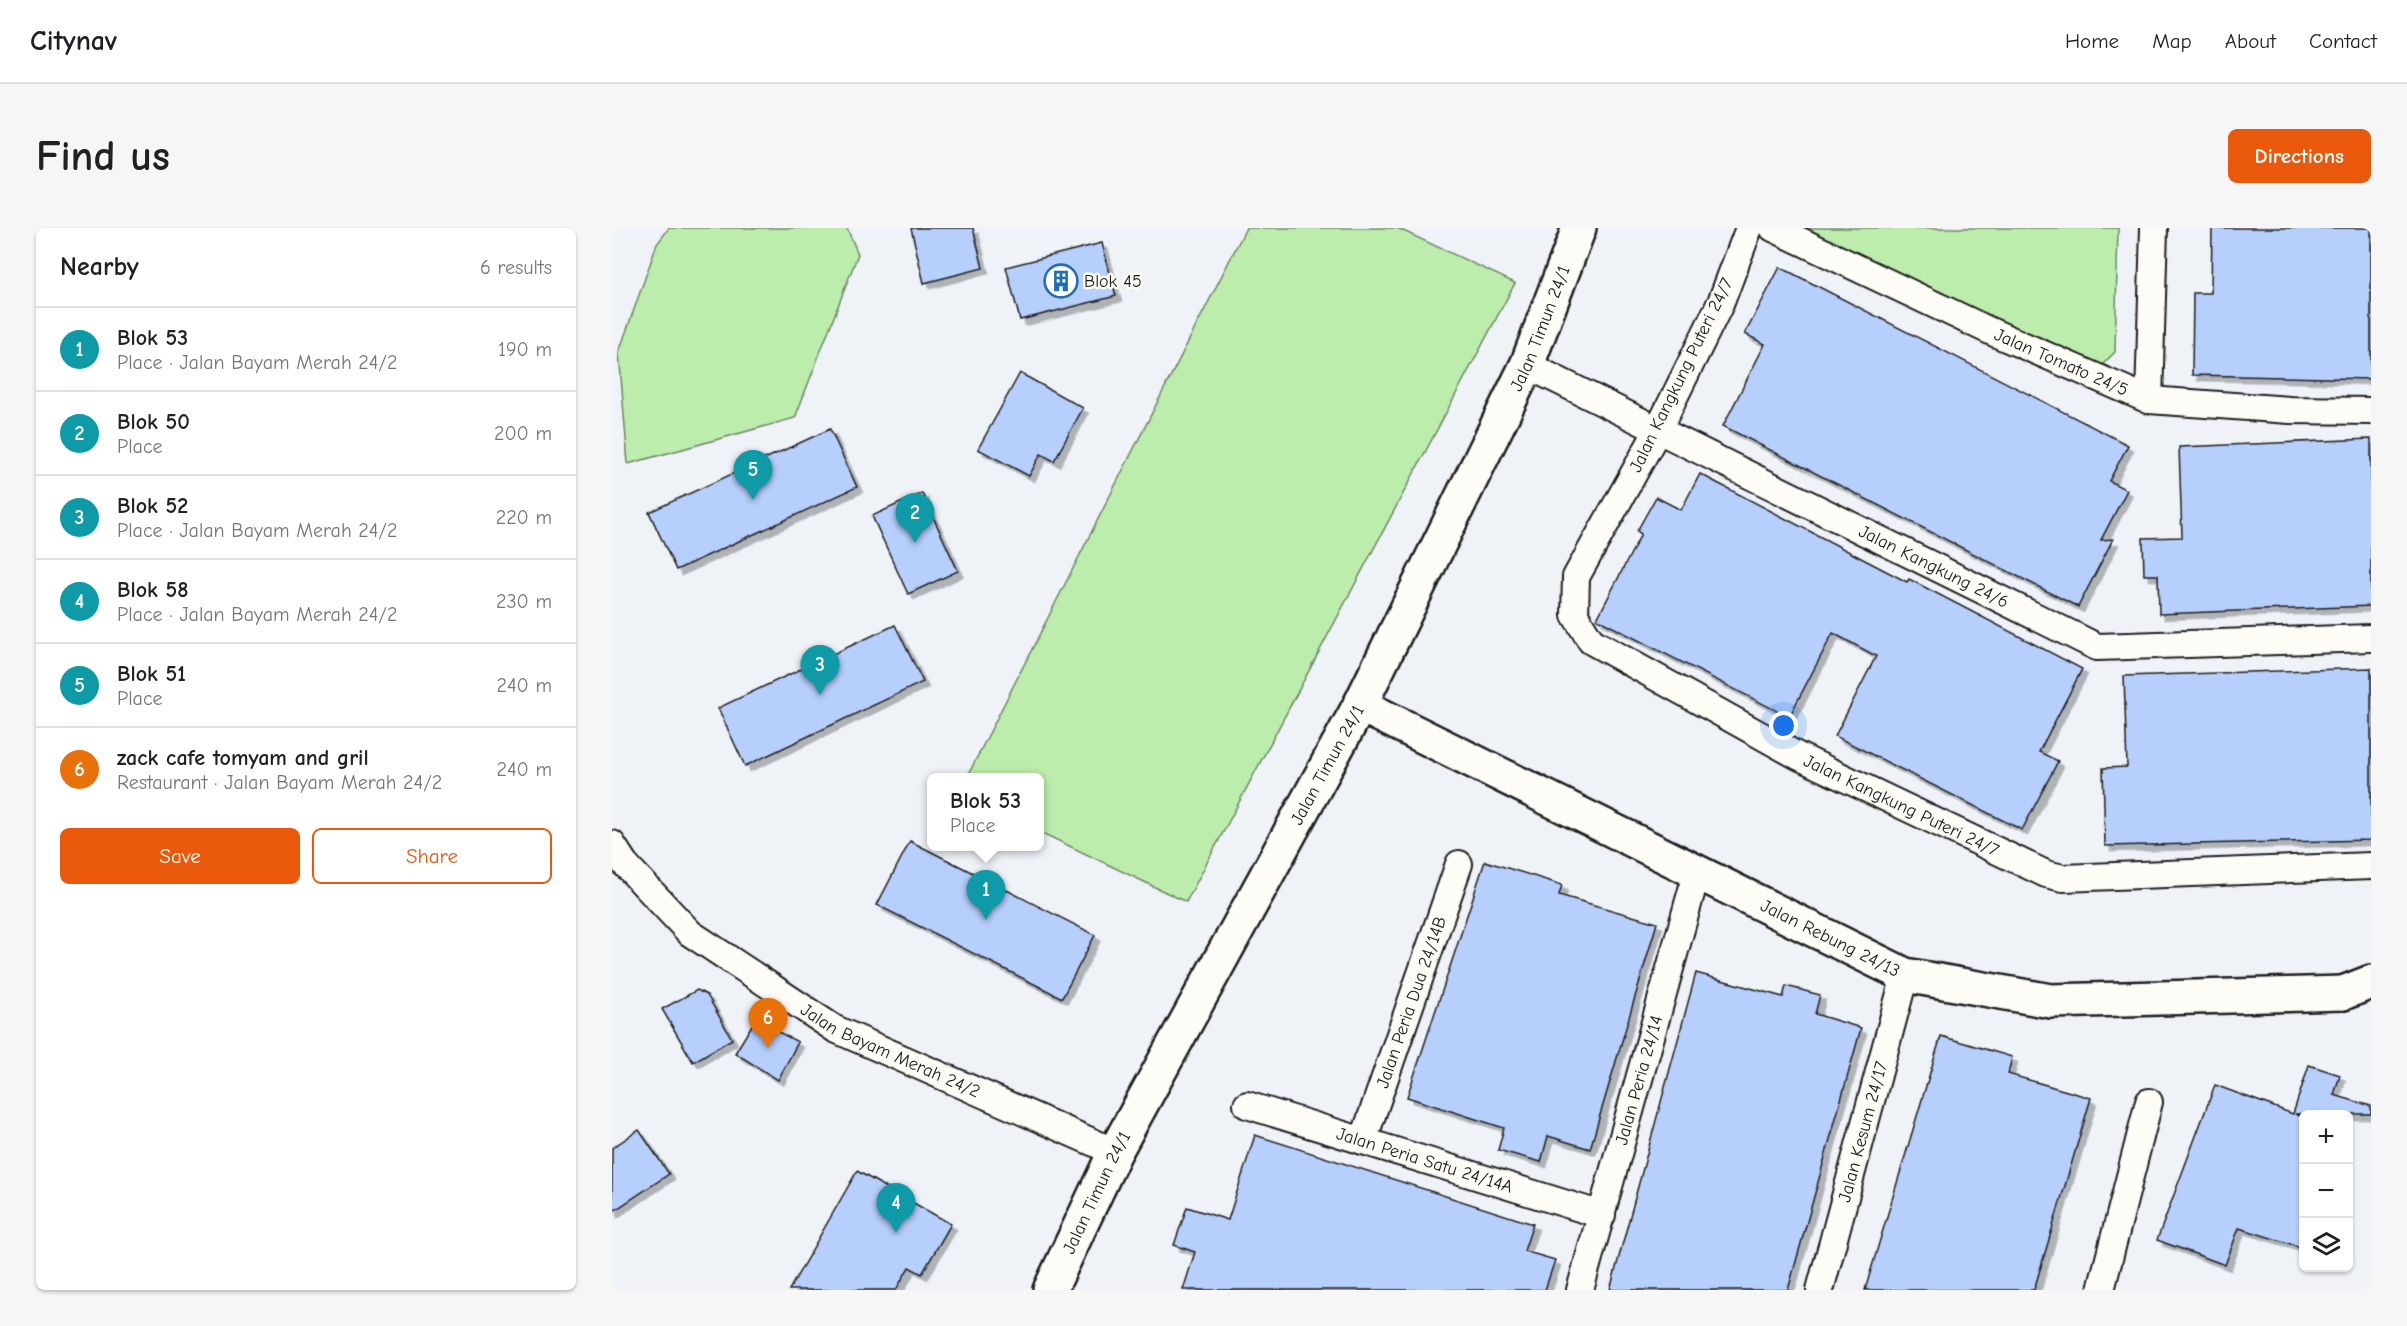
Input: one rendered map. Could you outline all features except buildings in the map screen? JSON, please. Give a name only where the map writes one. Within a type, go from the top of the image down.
[{"type":"street","name":"Jalan Timun 24/1","points":[[1050,1290],[1115,1152],[1360,705],[1527,365],[1579,228]]},
{"type":"street","name":"Jalan Kangkung Puteri 24/7","points":[[1749,228],[1721,302],[1658,430],[1576,577],[1575,615],[1592,641],[1798,756],[2046,874],[2063,878],[2371,866]]},
{"type":"street","name":"Jalan Tomato 24/5","points":[[1773,228],[1990,331],[2148,400],[2290,410],[2371,411]]},
{"type":"street","points":[[2148,400],[2154,228]]},
{"type":"street","name":"Jalan Kangkung 24/6","points":[[1527,365],[2097,647],[2371,638]]},
{"type":"street","name":"Jalan Rebung 24/13","points":[[1360,705],[1905,975],[2051,1001],[2362,991]]},
{"type":"street","name":"Jalan Bayam Merah 24/2","points":[[612,844],[625,864],[690,933],[835,1029],[1115,1152]]},
{"type":"street","name":"Jalan Peria Dua 24/14B","points":[[1363,1141],[1459,864]]},
{"type":"street","name":"Jalan Peria 24/14","points":[[1581,1290],[1697,872]]},
{"type":"street","name":"Jalan Kesum 24/17","points":[[1820,1290],[1905,975]]},
{"type":"street","points":[[2101,1290],[2149,1102]]},
{"type":"street","name":"Jalan Peria Satu 24/14A","points":[[1247,1105],[1602,1215]]},
{"type":"green space","points":[[669,228],[847,228],[858,254],[795,418],[628,464],[619,352],[657,244]]},
{"type":"green space","points":[[1246,228],[1397,228],[1515,283],[1186,902],[1044,834],[1044,773],[969,773]]},
{"type":"green space","points":[[1796,228],[2118,228],[2115,352],[2102,365],[2083,366]]},
{"type":"place","name":"Blok 45","points":[[1061,281]]},
{"type":"place","name":"Blok 51","points":[[753,500]]},
{"type":"place","name":"Blok 50","points":[[915,543]]},
{"type":"place","name":"Blok 52","points":[[820,695]]},
{"type":"place","name":"Blok 53","points":[[986,920]]},
{"type":"place","name":"zack cafe tomyam and gril","points":[[768,1048]]},
{"type":"place","name":"Blok 58","points":[[896,1233]]}]
